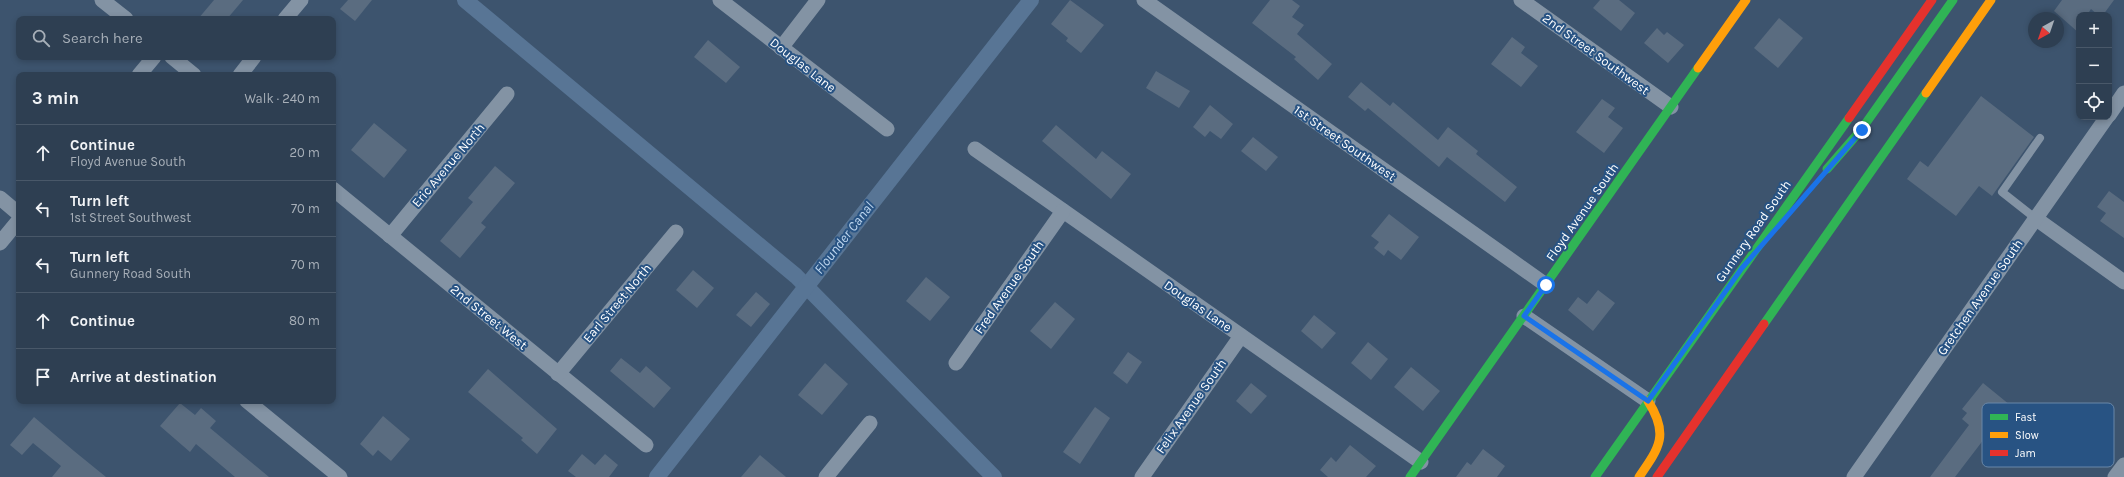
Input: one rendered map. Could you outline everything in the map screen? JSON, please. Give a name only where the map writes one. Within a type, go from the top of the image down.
[{"type":"main road","name":"Floyd Avenue South","points":[[1410,477],[1746,0]]},
{"type":"main road","name":"Gunnery Road South","points":[[1595,477],[1932,0]]},
{"type":"main road","points":[[1742,268],[1862,130],[1953,0]]},
{"type":"main road","points":[[1657,477],[1992,0]]},
{"type":"main road","points":[[1639,477],[1656,452],[1661,441],[1662,428],[1648,401]]},
{"type":"street","points":[[102,0],[122,16]]},
{"type":"street","points":[[288,16],[301,0]]},
{"type":"street","name":"Douglas Lane","points":[[720,0],[887,130]]},
{"type":"street","points":[[781,48],[818,0]]},
{"type":"street","name":"1st Street Southwest","points":[[1144,0],[1546,285]]},
{"type":"street","name":"2nd Street Southwest","points":[[1520,0],[1671,107]]},
{"type":"street","points":[[142,72],[152,60]]},
{"type":"street","points":[[176,60],[190,72]]},
{"type":"street","points":[[242,72],[252,60]]},
{"type":"street","name":"Eric Avenue North","points":[[390,236],[507,94]]},
{"type":"street","name":"Gretchen Avenue South","points":[[2112,110],[2124,94]]},
{"type":"street","name":"Gretchen Avenue South","points":[[1854,477],[2105,120]]},
{"type":"street","name":"Douglas Lane","points":[[975,149],[1421,462]]},
{"type":"street","name":"2nd Street West","points":[[336,191],[646,446]]},
{"type":"street","points":[[0,198],[16,211]]},
{"type":"street","name":"Fred Avenue South","points":[[956,363],[1063,211]]},
{"type":"street","points":[[2035,218],[2124,282]]},
{"type":"street","points":[[0,243],[16,224]]},
{"type":"street","name":"Earl Street North","points":[[558,374],[676,232]]},
{"type":"street","points":[[1524,316],[1648,401]]},
{"type":"street","name":"Felix Avenue South","points":[[1142,477],[1241,336]]},
{"type":"street","points":[[251,404],[340,477]]},
{"type":"street","points":[[826,477],[870,423]]},
{"type":"street","points":[[2116,477],[2124,465]]},
{"type":"lane","points":[[2035,218],[2002,192],[2040,138]]},
{"type":"building","points":[[214,0],[243,0],[230,16],[201,16]]},
{"type":"building","points":[[348,0],[372,0],[355,21],[340,9]]},
{"type":"building","points":[[1070,0],[1104,25],[1081,53],[1066,41],[1068,38],[1051,24]]},
{"type":"building","points":[[1270,0],[1292,0],[1300,6],[1292,17],[1304,25],[1297,34],[1332,64],[1318,80],[1294,59],[1296,57],[1252,23]]},
{"type":"building","points":[[1600,0],[1619,0],[1635,13],[1621,31],[1593,8]]},
{"type":"building","points":[[2062,0],[2114,0],[2105,12],[2094,12],[2091,9],[2089,12],[2076,12],[2076,30],[2064,20],[2064,12],[2054,11]]},
{"type":"building","points":[[1779,18],[1803,38],[1778,68],[1754,48]]},
{"type":"building","points":[[1657,28],[1664,35],[1667,32],[1684,45],[1668,63],[1644,43]]},
{"type":"building","points":[[1512,37],[1525,47],[1521,53],[1538,66],[1521,87],[1491,64]]},
{"type":"building","points":[[708,40],[740,67],[726,83],[694,57]]},
{"type":"building","points":[[1156,71],[1190,91],[1179,108],[1146,88]]},
{"type":"building","points":[[1361,82],[1390,106],[1393,102],[1438,140],[1448,127],[1478,151],[1476,154],[1517,187],[1505,202],[1447,157],[1439,167],[1368,108],[1365,111],[1348,97]]},
{"type":"building","points":[[1981,96],[2034,137],[1992,196],[1979,186],[1956,216],[1907,179],[1920,161],[1928,167]]},
{"type":"building","points":[[1602,99],[1615,108],[1608,117],[1623,128],[1604,153],[1576,132]]},
{"type":"building","points":[[1210,105],[1233,124],[1221,139],[1210,131],[1205,137],[1193,127]]},
{"type":"building","points":[[374,123],[407,150],[384,178],[351,150]]},
{"type":"building","points":[[1056,125],[1096,159],[1102,151],[1131,174],[1111,199],[1042,141]]},
{"type":"building","points":[[1253,137],[1278,157],[1266,171],[1241,151]]},
{"type":"building","points":[[495,166],[515,183],[481,223],[486,227],[460,258],[440,241],[473,202],[468,198]]},
{"type":"building","points":[[2109,191],[2124,202],[2124,238],[2100,221],[2106,213],[2097,207]]},
{"type":"building","points":[[1389,214],[1419,237],[1401,260],[1388,250],[1384,256],[1374,248],[1379,242],[1371,236]]},
{"type":"building","points":[[693,270],[714,288],[697,308],[676,290]]},
{"type":"building","points":[[926,277],[950,297],[930,321],[906,301]]},
{"type":"building","points":[[1598,290],[1615,303],[1593,331],[1568,310],[1578,297],[1587,304]]},
{"type":"building","points":[[756,292],[770,304],[751,327],[736,315]]},
{"type":"building","points":[[1055,302],[1075,319],[1051,349],[1030,331]]},
{"type":"building","points":[[1314,315],[1336,333],[1322,349],[1301,331]]},
{"type":"building","points":[[1368,342],[1388,359],[1371,380],[1351,363]]},
{"type":"building","points":[[1128,352],[1142,362],[1127,384],[1113,373]]},
{"type":"building","points":[[621,358],[640,373],[646,366],[671,388],[654,408],[610,371]]},
{"type":"building","points":[[825,363],[848,384],[822,415],[798,395]]},
{"type":"building","points":[[1411,367],[1440,391],[1423,411],[1394,387]]},
{"type":"building","points":[[488,369],[557,429],[537,454],[521,440],[523,438],[468,392]]},
{"type":"building","points":[[1251,383],[1267,396],[1251,414],[1236,401]]},
{"type":"building","points":[[1983,383],[2008,403],[1982,403],[1982,442],[1955,477],[1930,477],[1969,425],[1962,419],[1967,413],[1962,409]]},
{"type":"building","points":[[179,404],[181,404],[195,415],[201,408],[216,421],[210,428],[269,477],[235,477],[196,444],[190,452],[160,426]]},
{"type":"building","points":[[1095,407],[1110,418],[1080,464],[1063,452]]},
{"type":"building","points":[[383,416],[410,439],[391,461],[378,450],[373,456],[360,444]]},
{"type":"building","points":[[34,417],[106,477],[52,477],[61,466],[33,443],[22,455],[10,445]]},
{"type":"building","points":[[1350,445],[1376,466],[1366,477],[1328,477],[1320,470],[1331,457],[1336,462]]},
{"type":"building","points":[[1483,449],[1505,466],[1497,477],[1456,477],[1467,462],[1471,465]]},
{"type":"building","points":[[582,454],[595,465],[605,454],[618,465],[609,477],[576,477],[568,471]]},
{"type":"building","points":[[760,455],[786,477],[741,477]]},
{"type":"waterway","points":[[465,0],[796,276],[994,477]]},
{"type":"waterway","name":"Flounder Canal","points":[[657,477],[1031,0]]},
{"type":"traffic: fast","points":[[1827,169],[1861,130],[1953,0]]},
{"type":"traffic: fast","points":[[1410,477],[1698,68]]},
{"type":"traffic: fast","points":[[1764,324],[1926,93]]},
{"type":"traffic: fast","points":[[1595,477],[1849,118]]},
{"type":"traffic: slow","points":[[1698,68],[1746,0]]},
{"type":"traffic: slow","points":[[1926,93],[1991,0]]},
{"type":"traffic: slow","points":[[1639,477],[1657,448],[1660,432],[1655,413],[1648,401]]},
{"type":"traffic: jam","points":[[1849,118],[1932,0]]},
{"type":"traffic: jam","points":[[1657,477],[1764,324]]},
{"type":"route","points":[[1546,285],[1524,316],[1648,401],[1742,268],[1862,130]]}]
